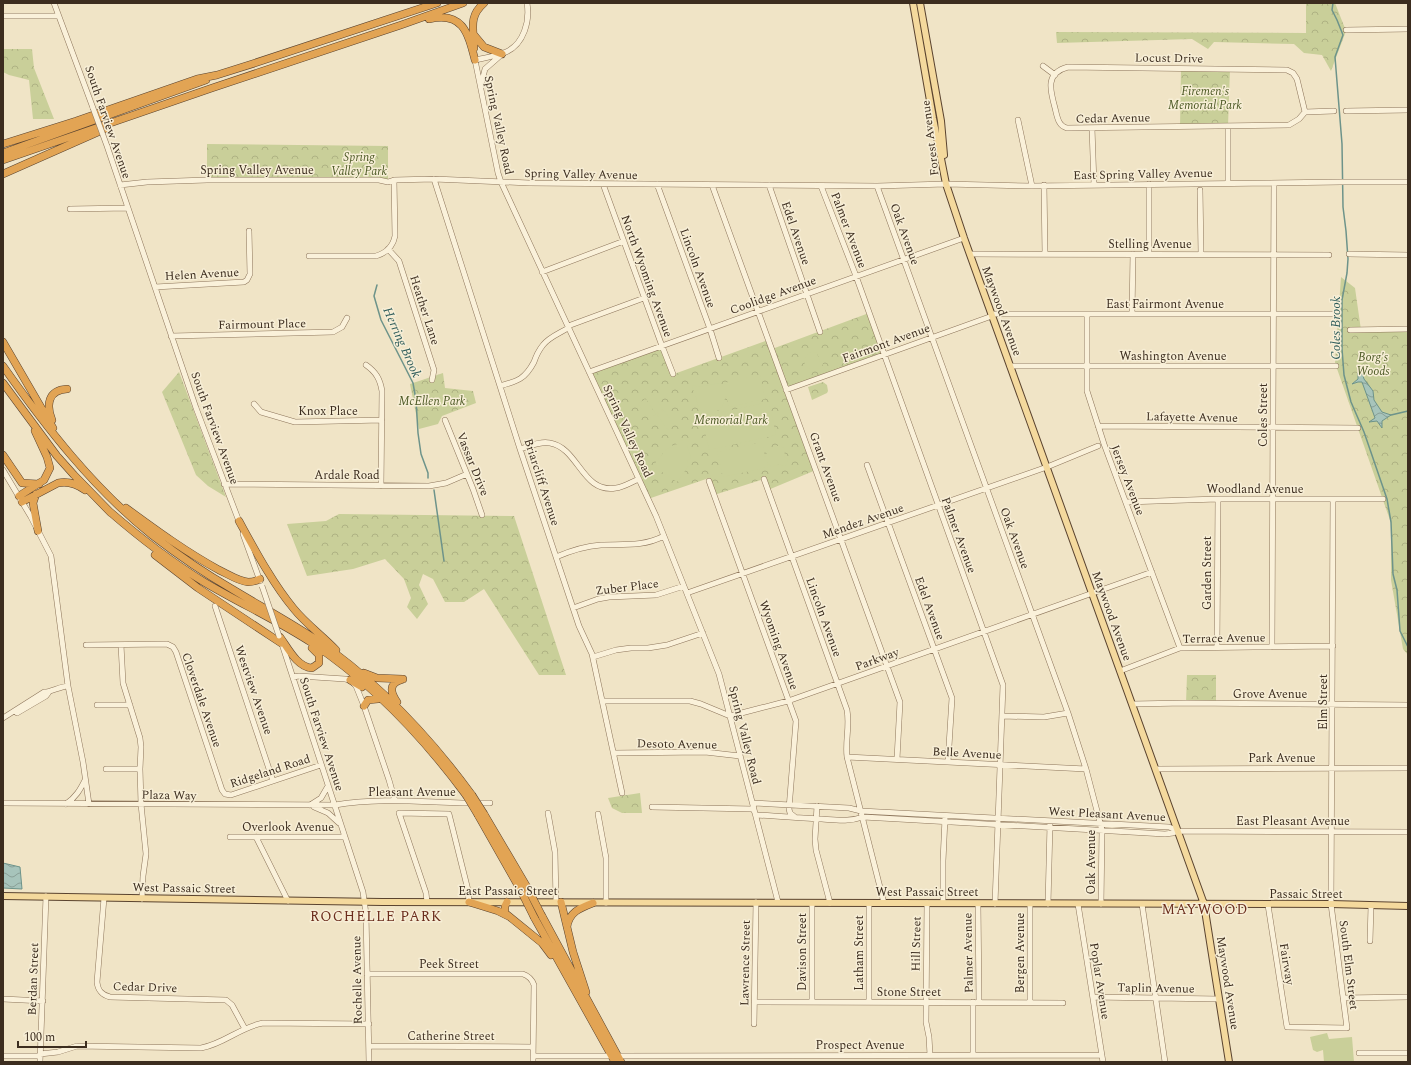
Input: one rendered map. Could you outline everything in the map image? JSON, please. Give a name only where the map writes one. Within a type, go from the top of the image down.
[{"type":"highway","points":[[418,10],[427,3]]},
{"type":"highway","points":[[3,144],[76,121],[197,79],[217,75],[437,3]]},
{"type":"highway","points":[[3,160],[39,149],[212,88],[463,3]]},
{"type":"highway","points":[[475,60],[474,35],[472,26],[477,10],[484,3]]},
{"type":"highway","points":[[401,25],[438,18],[457,21],[465,29],[469,37],[475,60]]},
{"type":"highway","points":[[474,35],[484,47],[502,54]]},
{"type":"highway","points":[[3,153],[198,84],[217,75]]},
{"type":"highway","points":[[3,174],[96,134],[123,120]]},
{"type":"highway","points":[[3,140],[30,136]]},
{"type":"highway","points":[[3,165],[39,149]]},
{"type":"highway","points":[[3,178],[40,157]]},
{"type":"highway","points":[[3,339],[8,350]]},
{"type":"highway","points":[[3,342],[59,441]]},
{"type":"highway","points":[[3,366],[59,441],[102,490],[132,519],[171,549],[218,580],[303,631],[343,659],[404,713],[437,749],[481,814],[523,888],[542,916],[589,1004],[616,1059]]},
{"type":"highway","points":[[3,383],[57,456],[96,498],[146,547],[198,588],[280,640],[303,666],[312,668],[316,666],[319,663],[319,655],[294,632]]},
{"type":"highway","points":[[59,441],[49,414],[49,402],[55,393],[60,390],[67,389]]},
{"type":"highway","points":[[20,499],[48,476],[50,468],[50,464],[28,416]]},
{"type":"highway","points":[[3,455],[22,483],[40,484]]},
{"type":"highway","points":[[20,499],[36,494],[58,483],[67,482],[84,488],[96,498]]},
{"type":"highway","points":[[102,490],[169,539],[208,564],[245,582],[261,583]]},
{"type":"highway","points":[[36,494],[33,503],[38,531]]},
{"type":"highway","points":[[109,511],[162,554],[183,568],[294,632],[331,657],[381,700],[424,743],[469,795]]},
{"type":"highway","points":[[239,521],[260,559],[288,602],[295,611],[336,649],[343,659]]},
{"type":"highway","points":[[354,668],[368,676],[377,678],[403,679],[396,681],[391,689],[392,694],[404,713]]},
{"type":"highway","points":[[350,680],[381,700]]},
{"type":"highway","points":[[364,706],[368,700],[381,700]]},
{"type":"highway","points":[[523,888],[534,917],[616,1059]]},
{"type":"highway","points":[[469,902],[492,909],[510,918],[542,943],[578,995]]},
{"type":"highway","points":[[507,902],[505,906],[506,913],[510,918]]},
{"type":"highway","points":[[559,902],[589,1004]]},
{"type":"highway","points":[[567,929],[568,920],[575,910],[593,903]]},
{"type":"main road","name":"Forest Avenue","points":[[913,3],[946,184]]},
{"type":"main road","name":"Forest Avenue","points":[[920,3],[941,121],[946,184]]},
{"type":"main road","name":"Maywood Avenue","points":[[946,184],[964,238],[1179,831],[1204,904],[1229,1062]]},
{"type":"main road","name":"West Passaic Street","points":[[3,896],[365,902]]},
{"type":"main road","name":"East Passaic Street","points":[[365,902],[651,903]]},
{"type":"main road","name":"West Passaic Street","points":[[651,903],[830,902],[978,904],[1204,904]]},
{"type":"main road","name":"Passaic Street","points":[[1204,904],[1331,904],[1408,906]]},
{"type":"street","name":"South Farview Avenue","points":[[54,3],[107,146],[171,336],[261,583],[334,805]]},
{"type":"street","points":[[480,88],[485,69],[502,54],[512,48],[522,38],[527,21],[527,3]]},
{"type":"street","points":[[3,16],[58,16]]},
{"type":"street","points":[[1346,30],[1408,29]]},
{"type":"street","points":[[475,60],[502,54]]},
{"type":"street","name":"Spring Valley Road","points":[[475,60],[500,182],[639,479],[664,536],[719,674],[778,902]]},
{"type":"street","points":[[1043,66],[1055,75]]},
{"type":"street","name":"Locust Drive","points":[[1055,75],[1059,71],[1068,67],[1287,70],[1293,73],[1297,79],[1305,112]]},
{"type":"street","name":"Cedar Avenue","points":[[1055,75],[1050,88],[1059,122],[1067,128],[1289,125],[1299,119],[1305,112]]},
{"type":"street","points":[[1346,111],[1408,110]]},
{"type":"street","points":[[1305,112],[1334,111]]},
{"type":"street","points":[[1018,120],[1032,186]]},
{"type":"street","points":[[1228,126],[1228,183]]},
{"type":"street","points":[[1092,128],[1094,185]]},
{"type":"street","name":"Spring Valley Avenue","points":[[120,185],[147,182],[200,180],[379,180],[388,182],[394,180],[434,179],[603,184],[877,186],[946,184]]},
{"type":"street","name":"Briarcliff Avenue","points":[[434,179],[520,449],[579,626],[593,657],[622,793]]},
{"type":"street","points":[[309,256],[376,256],[384,253],[394,241],[395,236],[394,180]]},
{"type":"street","name":"East Spring Valley Avenue","points":[[946,184],[1044,186],[1408,182]]},
{"type":"street","name":"Coles Street","points":[[1272,647],[1274,183]]},
{"type":"street","name":"North Wyoming Avenue","points":[[603,184],[673,374]]},
{"type":"street","name":"Lincoln Avenue","points":[[657,184],[710,329],[719,358]]},
{"type":"street","points":[[1149,184],[1149,254]]},
{"type":"street","name":"Grant Avenue","points":[[712,185],[900,702],[897,759]]},
{"type":"street","name":"Edel Avenue","points":[[769,185],[820,332]]},
{"type":"street","name":"Palmer Avenue","points":[[821,186],[856,276],[1003,685],[995,904]]},
{"type":"street","name":"Oak Avenue","points":[[877,186],[1068,713],[1086,770],[1102,830],[1101,904]]},
{"type":"street","points":[[1044,186],[1045,254]]},
{"type":"street","points":[[1200,190],[1201,254]]},
{"type":"street","points":[[70,209],[128,208]]},
{"type":"street","name":"Helen Avenue","points":[[155,287],[244,282],[250,274],[249,231]]},
{"type":"street","name":"Coolidge Avenue","points":[[589,372],[964,238]]},
{"type":"street","points":[[542,272],[624,241]]},
{"type":"street","name":"Heather Lane","points":[[388,249],[399,261],[434,370],[432,380]]},
{"type":"street","name":"Stelling Avenue","points":[[970,254],[1329,254]]},
{"type":"street","points":[[1132,314],[1133,254]]},
{"type":"street","points":[[1349,254],[1408,255]]},
{"type":"street","points":[[500,386],[515,382],[525,376],[543,345],[549,339],[568,327],[644,298]]},
{"type":"street","name":"Jersey Avenue","points":[[1087,314],[1087,391],[1098,426],[1180,648]]},
{"type":"street","name":"East Fairmont Avenue","points":[[992,315],[1338,314]]},
{"type":"street","name":"Fairmont Avenue","points":[[786,390],[992,315]]},
{"type":"street","name":"Fairmount Place","points":[[171,336],[333,332],[342,327],[347,318]]},
{"type":"street","points":[[1350,330],[1408,328]]},
{"type":"street","points":[[366,365],[374,370],[381,385],[381,486]]},
{"type":"street","name":"Washington Avenue","points":[[1010,366],[1336,366]]},
{"type":"street","name":"Knox Place","points":[[254,404],[261,412],[295,422],[382,420]]},
{"type":"street","name":"Vassar Drive","points":[[444,420],[467,474],[482,515]]},
{"type":"street","name":"Lafayette Avenue","points":[[1098,426],[1358,428]]},
{"type":"street","points":[[520,449],[540,442],[557,444],[566,450],[592,482],[602,487],[615,488],[639,479]]},
{"type":"street","points":[[1047,467],[1098,446]]},
{"type":"street","name":"Edel Avenue","points":[[867,465],[952,698],[948,762]]},
{"type":"street","name":"Mendez Avenue","points":[[687,593],[1047,467]]},
{"type":"street","points":[[3,470],[51,556],[68,686],[89,804]]},
{"type":"street","name":"Ardale Road","points":[[224,484],[381,486],[439,485],[467,474]]},
{"type":"street","name":"Lincoln Avenue","points":[[764,479],[845,704],[848,718],[846,739],[847,757],[884,903]]},
{"type":"street","name":"Wyoming Avenue","points":[[709,481],[796,721],[790,804]]},
{"type":"street","name":"Woodland Avenue","points":[[1126,502],[1218,499],[1383,499]]},
{"type":"street","name":"Garden Street","points":[[1217,647],[1218,499]]},
{"type":"street","name":"Elm Street","points":[[1331,904],[1333,499]]},
{"type":"street","points":[[556,557],[599,545],[642,544],[664,536]]},
{"type":"street","name":"Parkway","points":[[730,716],[788,701],[838,684],[1152,572]]},
{"type":"street","name":"Zuber Place","points":[[573,608],[598,599],[609,597],[656,595],[684,586]]},
{"type":"street","name":"Westview Avenue","points":[[215,606],[273,781]]},
{"type":"street","points":[[593,657],[616,650],[668,645],[703,633]]},
{"type":"street","name":"Cloverdale Avenue","points":[[86,645],[167,644],[173,647],[176,652],[222,790],[225,794]]},
{"type":"street","points":[[122,645],[123,683],[141,747],[141,804],[146,854],[142,898]]},
{"type":"street","name":"Terrace Avenue","points":[[1120,671],[1180,648],[1333,646]]},
{"type":"street","points":[[293,677],[339,678],[350,680],[356,686],[395,801]]},
{"type":"street","points":[[3,718],[44,692],[49,692],[56,688],[68,686]]},
{"type":"street","points":[[603,701],[690,700],[730,716]]},
{"type":"street","name":"Grove Avenue","points":[[1132,704],[1408,705]]},
{"type":"street","points":[[97,705],[130,705]]},
{"type":"street","points":[[1002,716],[1044,718],[1068,713]]},
{"type":"street","name":"Desoto Avenue","points":[[614,753],[705,752],[740,756]]},
{"type":"street","name":"Belle Avenue","points":[[847,757],[1086,770]]},
{"type":"street","name":"Ridgeland Road","points":[[225,794],[231,795],[321,765]]},
{"type":"street","name":"Park Avenue","points":[[1156,769],[1332,767],[1408,768]]},
{"type":"street","points":[[106,769],[140,769]]},
{"type":"street","points":[[66,804],[80,791],[85,779]]},
{"type":"street","points":[[310,805],[322,798],[328,786]]},
{"type":"street","name":"Pleasant Avenue","points":[[334,805],[352,802],[395,801],[490,803]]},
{"type":"street","name":"Plaza Way","points":[[3,803],[334,805]]},
{"type":"street","name":"West Pleasant Avenue","points":[[1179,831],[1165,834],[945,822],[862,814],[849,808],[790,804],[754,803],[753,809],[756,815],[816,819],[855,820],[862,814],[946,816],[1169,828],[1179,831]]},
{"type":"street","points":[[790,804],[790,813],[792,816],[797,818]]},
{"type":"street","points":[[310,805],[328,813],[341,824]]},
{"type":"street","name":"Rochelle Avenue","points":[[334,805],[365,902],[369,1062]]},
{"type":"street","points":[[817,806],[816,850],[830,902]]},
{"type":"street","name":"West Pleasant Avenue","points":[[652,807],[753,809]]},
{"type":"street","name":"Pleasant Avenue","points":[[427,902],[426,893],[399,813],[449,814],[468,890],[469,902]]},
{"type":"street","points":[[548,813],[555,852],[559,902]]},
{"type":"street","points":[[598,814],[606,858],[606,903]]},
{"type":"street","points":[[943,903],[943,861],[946,816]]},
{"type":"street","points":[[1048,904],[1050,821]]},
{"type":"street","name":"East Pleasant Avenue","points":[[1179,831],[1408,832]]},
{"type":"street","name":"Overlook Avenue","points":[[230,836],[345,837]]},
{"type":"street","points":[[256,837],[288,901]]},
{"type":"street","name":"Berdan Street","points":[[40,1057],[46,896]]},
{"type":"street","name":"Cedar Drive","points":[[104,898],[97,982],[98,987],[103,994],[110,997],[226,1000],[232,1005],[245,1029]]},
{"type":"street","name":"Lawrence Street","points":[[754,1024],[756,902]]},
{"type":"street","name":"Davison Street","points":[[812,902],[812,1002]]},
{"type":"street","name":"Latham Street","points":[[869,903],[869,1002]]},
{"type":"street","name":"Hill Street","points":[[927,903],[926,1022],[930,1055]]},
{"type":"street","name":"Palmer Avenue","points":[[973,1055],[976,1002],[978,904]]},
{"type":"street","name":"Bergen Avenue","points":[[1030,904],[1030,1002]]},
{"type":"street","name":"Poplar Avenue","points":[[1078,904],[1103,1062]]},
{"type":"street","points":[[1142,904],[1165,1062]]},
{"type":"street","name":"South Elm Street","points":[[1331,904],[1347,1028]]},
{"type":"street","name":"Fairway","points":[[1268,905],[1287,1027],[1347,1028]]},
{"type":"street","points":[[1370,941],[1371,906]]},
{"type":"street","name":"Peek Street","points":[[367,974],[523,974],[531,978],[534,985],[533,1047]]},
{"type":"street","name":"Taplin Avenue","points":[[1092,997],[1219,998]]},
{"type":"street","points":[[1342,998],[1408,997]]},
{"type":"street","points":[[3,1000],[42,1002]]},
{"type":"street","name":"Stone Street","points":[[754,1002],[1063,1003]]},
{"type":"street","points":[[3,1056],[40,1057],[77,1046],[201,1048],[217,1044],[245,1029],[256,1024],[263,1023],[369,1024]]},
{"type":"street","name":"Catherine Street","points":[[369,1046],[533,1047]]},
{"type":"street","points":[[533,1047],[533,1062]]},
{"type":"street","points":[[1359,1053],[1408,1053]]},
{"type":"street","name":"Prospect Avenue","points":[[533,1056],[616,1059],[930,1055],[1102,1055]]},
{"type":"green space","points":[[1306,3],[1335,3],[1346,31],[1331,71],[1322,55],[1304,53],[1294,44],[1214,42],[1208,49],[1192,39],[1057,43],[1056,32],[1306,33]]},
{"type":"green space","points":[[3,49],[32,49],[34,68],[54,119],[33,119],[29,80],[3,72]]},
{"type":"green space","name":"Firemen's Memorial Park","points":[[1181,68],[1230,69],[1228,126],[1180,127]]},
{"type":"green space","name":"Spring Valley Park","points":[[207,144],[388,146],[388,182],[207,180]]},
{"type":"green space","name":"Borg's Woods","points":[[1341,277],[1355,288],[1361,330],[1408,327],[1408,655],[1403,649],[1391,580],[1391,523],[1335,363]]},
{"type":"green space","name":"Memorial Park","points":[[869,313],[884,354],[787,390],[816,470],[768,490],[764,479],[714,495],[709,478],[648,499],[589,372],[662,346],[674,374],[768,340],[772,349]]},
{"type":"green space","points":[[811,352],[817,353],[820,362],[822,361],[823,364],[817,369],[816,367],[810,369],[805,365],[804,360]]},
{"type":"green space","points":[[179,372],[226,497],[208,486],[196,475],[162,392]]},
{"type":"green space","name":"McEllen Park","points":[[443,373],[445,388],[473,391],[476,403],[442,416],[438,424],[419,429],[410,384]]},
{"type":"green space","points":[[760,375],[765,399],[729,407],[726,396],[722,407],[713,414],[769,402],[776,435],[709,450],[702,417],[709,415],[700,414],[692,387],[693,385],[698,387],[720,383],[724,387],[724,383]]},
{"type":"green space","points":[[823,382],[827,385],[827,393],[812,400],[808,387]]},
{"type":"green space","points":[[444,392],[448,401],[433,408],[429,400]]},
{"type":"green space","points":[[653,394],[663,409],[656,414],[646,399]]},
{"type":"green space","points":[[645,399],[656,414],[649,419],[638,404]]},
{"type":"green space","points":[[664,410],[674,425],[668,430],[657,415]]},
{"type":"green space","points":[[685,439],[690,445],[687,446],[691,457],[687,462],[690,464],[677,482],[653,466],[667,448],[669,449],[671,446],[681,443],[681,441]]},
{"type":"green space","points":[[762,442],[765,457],[772,447],[778,446],[784,448],[785,457],[788,460],[786,465],[782,466],[781,464],[771,467],[767,462],[768,467],[723,477],[717,452]]},
{"type":"green space","points":[[339,514],[514,516],[566,675],[539,675],[484,589],[464,602],[445,602],[433,579],[423,574],[419,585],[428,604],[417,619],[407,607],[411,598],[404,579],[385,559],[353,569],[307,576],[287,524],[326,521]]},
{"type":"green space","points":[[1187,675],[1216,675],[1216,703],[1186,703]]},
{"type":"green space","points":[[640,793],[642,813],[622,813],[612,808],[608,798]]},
{"type":"green space","points":[[1327,1033],[1329,1039],[1352,1037],[1354,1062],[1324,1062],[1323,1050],[1317,1052],[1313,1050],[1310,1037]]},
{"type":"water","points":[[1358,373],[1362,373],[1364,379],[1373,391],[1374,400],[1382,412],[1391,415],[1382,421],[1382,428],[1377,421],[1369,422],[1375,418],[1362,382],[1352,384],[1358,379]]},
{"type":"water","points":[[3,863],[20,867],[22,889],[3,888]]},
{"type":"waterway","name":"Coles Brook","points":[[1333,3],[1332,10],[1343,35],[1335,57],[1342,144],[1343,207],[1348,259],[1342,300],[1342,349],[1344,375],[1351,402],[1364,432],[1387,499],[1391,522],[1393,574],[1397,590],[1400,631],[1408,647]]},
{"type":"waterway","name":"Herring Brook","points":[[377,285],[374,296],[381,320],[413,383],[421,454],[428,473],[428,478]]},
{"type":"waterway","points":[[1391,415],[1408,411]]},
{"type":"waterway","name":"Herring Brook","points":[[434,490],[444,561]]},
{"type":"district","name":"MAYWOOD","points":[[1205,909]]},
{"type":"district","name":"ROCHELLE PARK","points":[[376,916]]}]
